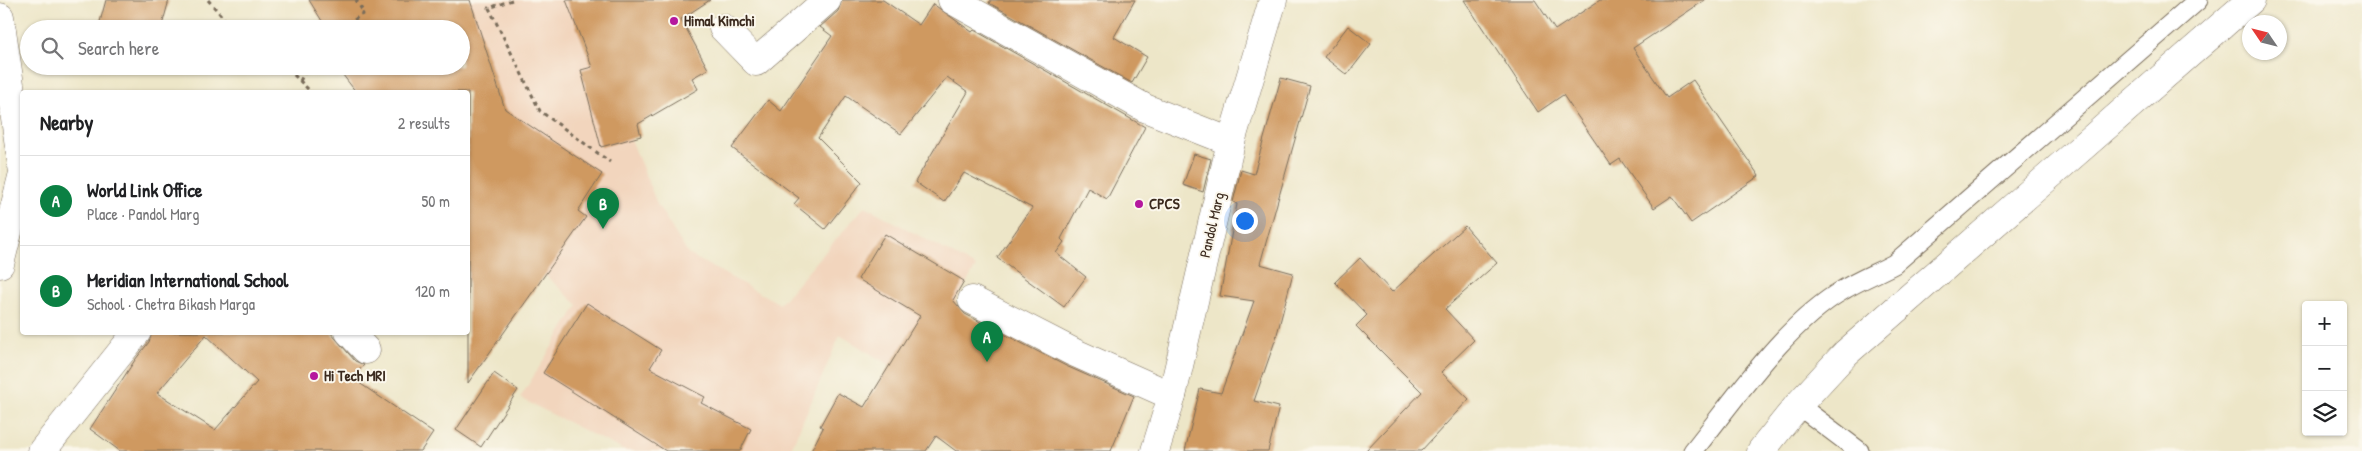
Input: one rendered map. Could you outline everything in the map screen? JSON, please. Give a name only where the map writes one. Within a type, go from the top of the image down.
[{"type":"street","points":[[723,28],[756,62],[827,0]]},
{"type":"street","points":[[952,0],[1145,108],[1231,142]]},
{"type":"street","name":"Pandol Marg","points":[[1155,451],[1172,396],[1231,142],[1273,0]]},
{"type":"street","points":[[1761,451],[1798,405],[1846,353],[2251,0]]},
{"type":"street","points":[[0,17],[20,152]]},
{"type":"street","points":[[0,264],[20,185]]},
{"type":"street","points":[[972,300],[1073,352],[1172,396]]},
{"type":"street","points":[[42,451],[135,335]]},
{"type":"lane","points":[[1693,451],[1774,350],[1808,316],[1842,290],[1894,264],[2198,0]]},
{"type":"lane","points":[[1798,405],[1859,451]]},
{"type":"path","points":[[208,0],[225,20]]},
{"type":"path","points":[[355,20],[364,14],[356,0]]},
{"type":"path","points":[[512,0],[489,8],[540,111],[610,162]]},
{"type":"path","points":[[294,75],[310,90]]},
{"type":"path","points":[[300,81],[303,75]]},
{"type":"shaded area","points":[[414,0],[641,0],[612,73],[631,139],[657,204],[688,254],[780,304],[865,206],[976,267],[909,377],[840,335],[790,451],[625,451],[520,398],[578,305],[520,252],[552,200],[470,143],[470,90],[447,90],[441,75],[470,75],[470,20],[446,20]]},
{"type":"building","points":[[106,0],[169,0],[163,20],[100,20]]},
{"type":"building","points":[[309,0],[470,0],[505,109],[602,174],[578,211],[586,217],[468,383],[468,335],[470,335],[470,90],[354,90],[343,75],[470,75],[470,20],[321,20]]},
{"type":"building","points":[[566,0],[710,0],[681,19],[708,69],[692,78],[698,89],[638,124],[641,136],[601,147],[581,70],[592,67]]},
{"type":"building","points":[[842,0],[883,0],[919,25],[933,4],[972,32],[974,30],[1145,127],[1107,199],[1088,188],[1061,239],[1064,242],[1056,253],[1086,277],[1064,307],[997,258],[1032,208],[964,173],[944,202],[915,182],[968,92],[947,77],[901,134],[846,96],[818,138],[862,182],[825,229],[794,204],[799,198],[732,148],[768,100],[781,111],[832,36],[820,27],[838,11]]},
{"type":"building","points":[[991,0],[1135,0],[1114,37],[1147,57],[1132,83],[989,3]]},
{"type":"building","points":[[1464,0],[1535,0],[1555,30],[1600,0],[1705,0],[1633,48],[1667,98],[1693,80],[1759,176],[1691,223],[1672,196],[1654,208],[1620,159],[1611,165],[1563,95],[1538,112]]},
{"type":"building","points":[[1348,26],[1371,44],[1347,75],[1324,57]]},
{"type":"building","points":[[1281,78],[1310,86],[1260,264],[1293,273],[1276,338],[1254,401],[1279,407],[1268,451],[1185,451],[1200,389],[1221,393],[1254,301],[1220,296],[1237,204],[1233,202],[1241,170],[1254,174]]},
{"type":"building","points":[[1194,154],[1211,159],[1203,192],[1183,185]]},
{"type":"building","points":[[1465,226],[1497,263],[1445,309],[1474,340],[1441,372],[1469,399],[1421,451],[1366,451],[1422,392],[1356,326],[1367,315],[1335,282],[1360,258],[1392,292]]},
{"type":"building","points":[[885,234],[964,281],[953,300],[965,314],[1066,366],[1134,396],[1111,451],[956,451],[936,436],[926,451],[811,451],[823,428],[820,426],[838,393],[864,407],[920,316],[858,279]]},
{"type":"building","points":[[587,303],[661,350],[650,368],[705,397],[701,403],[751,429],[740,451],[666,451],[543,373]]},
{"type":"building","points":[[151,335],[206,335],[333,335],[355,361],[364,365],[352,378],[433,433],[421,451],[120,451],[90,429],[149,342]],"holes":[[[206,335],[257,382],[215,430],[157,393]]]},
{"type":"building","points":[[494,373],[518,390],[481,447],[456,430]]},
{"type":"place","name":"Himal Kimchi","points":[[674,21]]},
{"type":"place","name":"CPCS","points":[[1139,204]]},
{"type":"place","name":"Meridian International School","points":[[603,229]]},
{"type":"place","name":"World Link Office","points":[[987,362]]},
{"type":"place","name":"Hi Tech MRI","points":[[314,376]]}]
